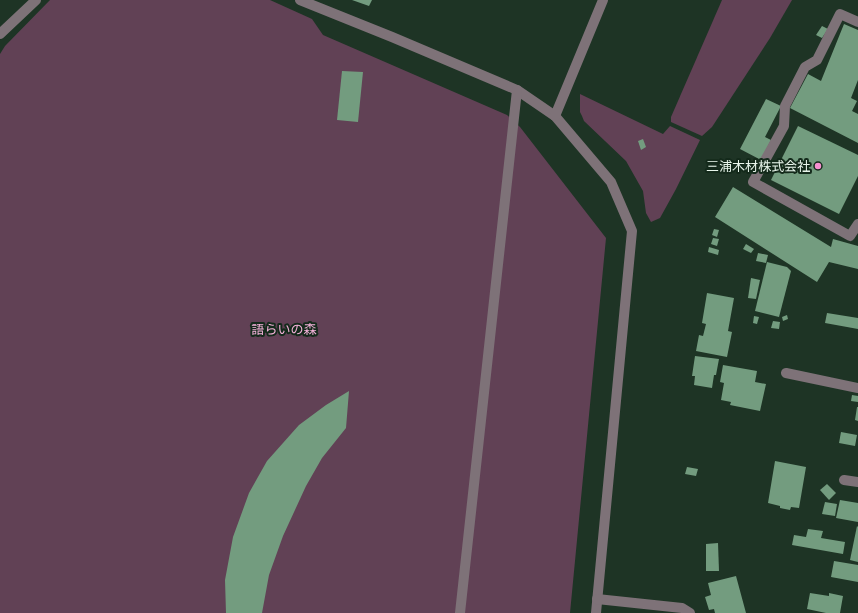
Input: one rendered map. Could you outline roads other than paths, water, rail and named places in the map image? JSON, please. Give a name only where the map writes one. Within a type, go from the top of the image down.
[{"type":"street","points":[[0,34],[36,0]]},
{"type":"street","points":[[300,0],[321,4],[392,37],[517,90],[555,116],[612,182],[632,231],[596,613]]},
{"type":"street","points":[[555,116],[603,0]]},
{"type":"street","points":[[858,22],[840,14],[817,60],[805,67],[785,106],[784,126],[753,182],[850,236],[858,224]]},
{"type":"street","points":[[460,613],[517,90]]},
{"type":"street","points":[[786,373],[858,388]]},
{"type":"street","points":[[844,480],[858,482]]},
{"type":"street","points":[[597,599],[682,608],[690,613]]},
{"type":"place","name":"三浦木材株式会社","points":[[818,166]]},
{"type":"park label","name":"語らいの森","points":[[284,329]]}]
